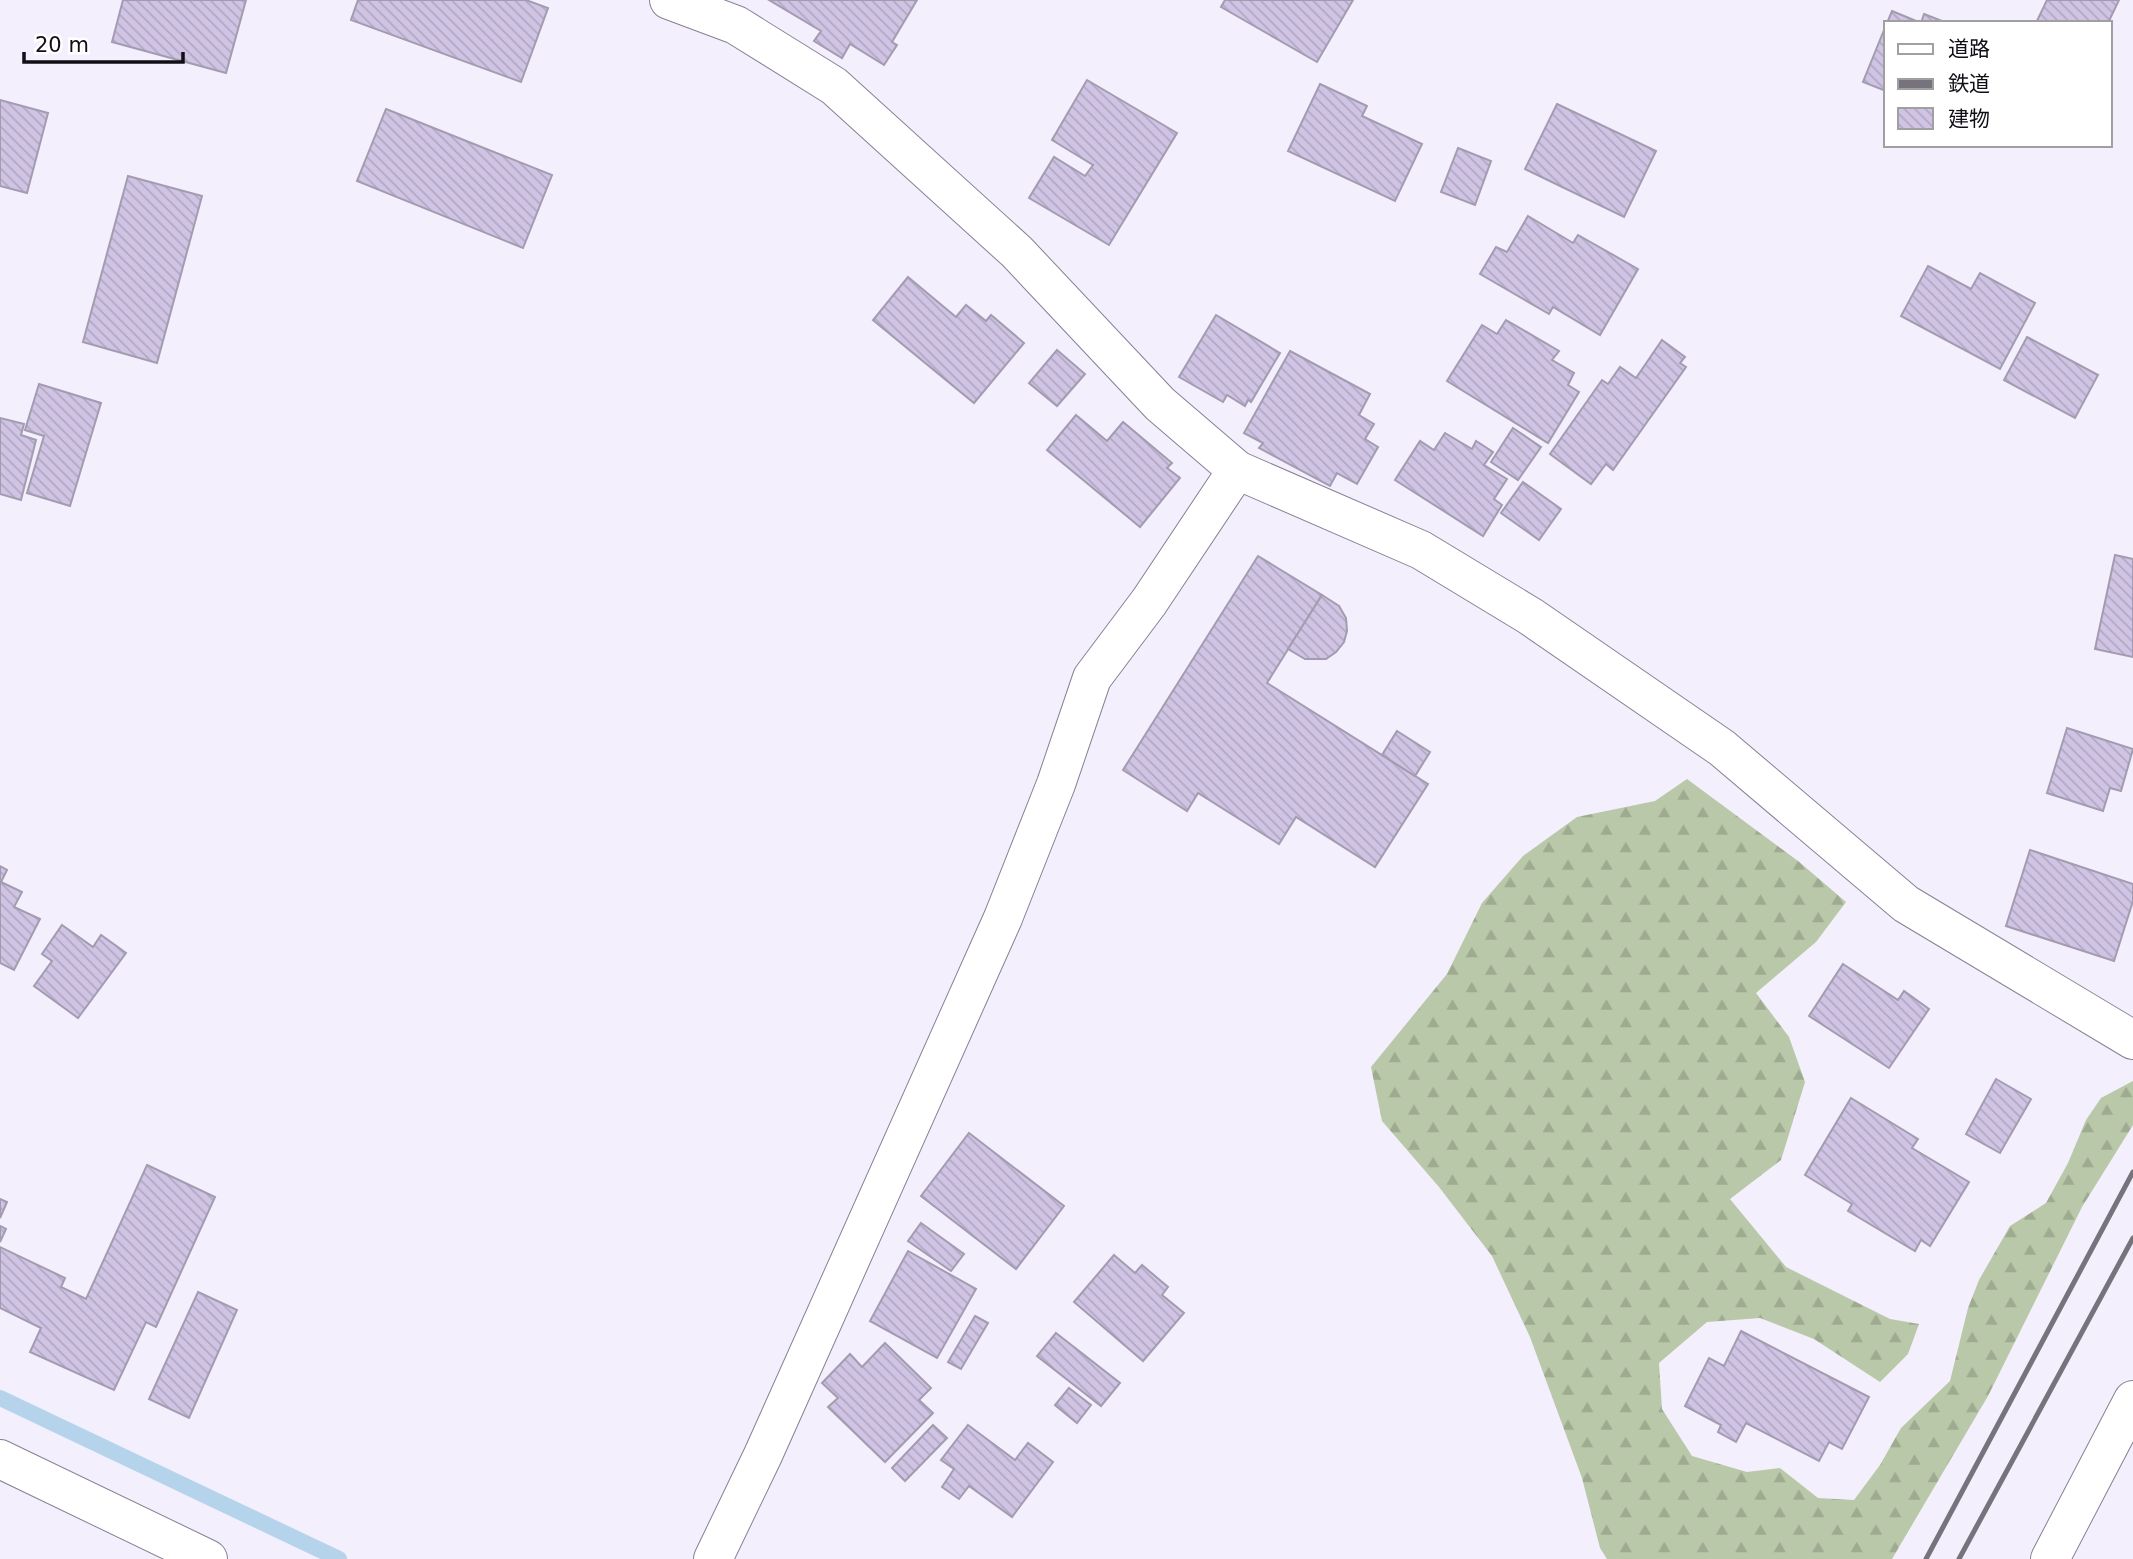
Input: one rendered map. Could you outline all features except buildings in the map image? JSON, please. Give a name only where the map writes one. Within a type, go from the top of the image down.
[{"type":"street","points":[[669,0],[736,25],[834,86],[1017,252],[1160,404],[1237,470],[1421,550],[1530,616],[1722,748],[1906,904],[2133,1040]]},
{"type":"street","points":[[713,1559],[1003,918],[1056,784],[1092,678],[1149,602],[1237,470]]},
{"type":"street","points":[[2050,1559],[2133,1400]]},
{"type":"street","points":[[0,1459],[208,1559]]},
{"type":"green space","points":[[1687,779],[1798,861],[1846,902],[1816,942],[1756,993],[1789,1037],[1805,1082],[1781,1160],[1730,1199],[1786,1267],[1890,1319],[1919,1324],[1908,1354],[1880,1382],[1814,1339],[1760,1318],[1707,1322],[1659,1363],[1662,1409],[1692,1456],[1747,1472],[1780,1468],[1818,1498],[1854,1500],[1880,1465],[1901,1428],[1950,1381],[1968,1308],[1979,1280],[2010,1226],[2046,1203],[2068,1163],[2086,1120],[2101,1098],[2133,1081],[2133,1125],[2082,1207],[1988,1396],[1892,1559],[1607,1559],[1600,1548],[1582,1478],[1530,1337],[1492,1256],[1439,1187],[1382,1121],[1371,1067],[1447,974],[1482,903],[1523,856],[1577,817],[1655,801]]},
{"type":"waterway","points":[[0,1398],[339,1559]]},
{"type":"railway","points":[[1926,1559],[2133,1172]]},
{"type":"railway","points":[[1959,1559],[2133,1238]]}]
